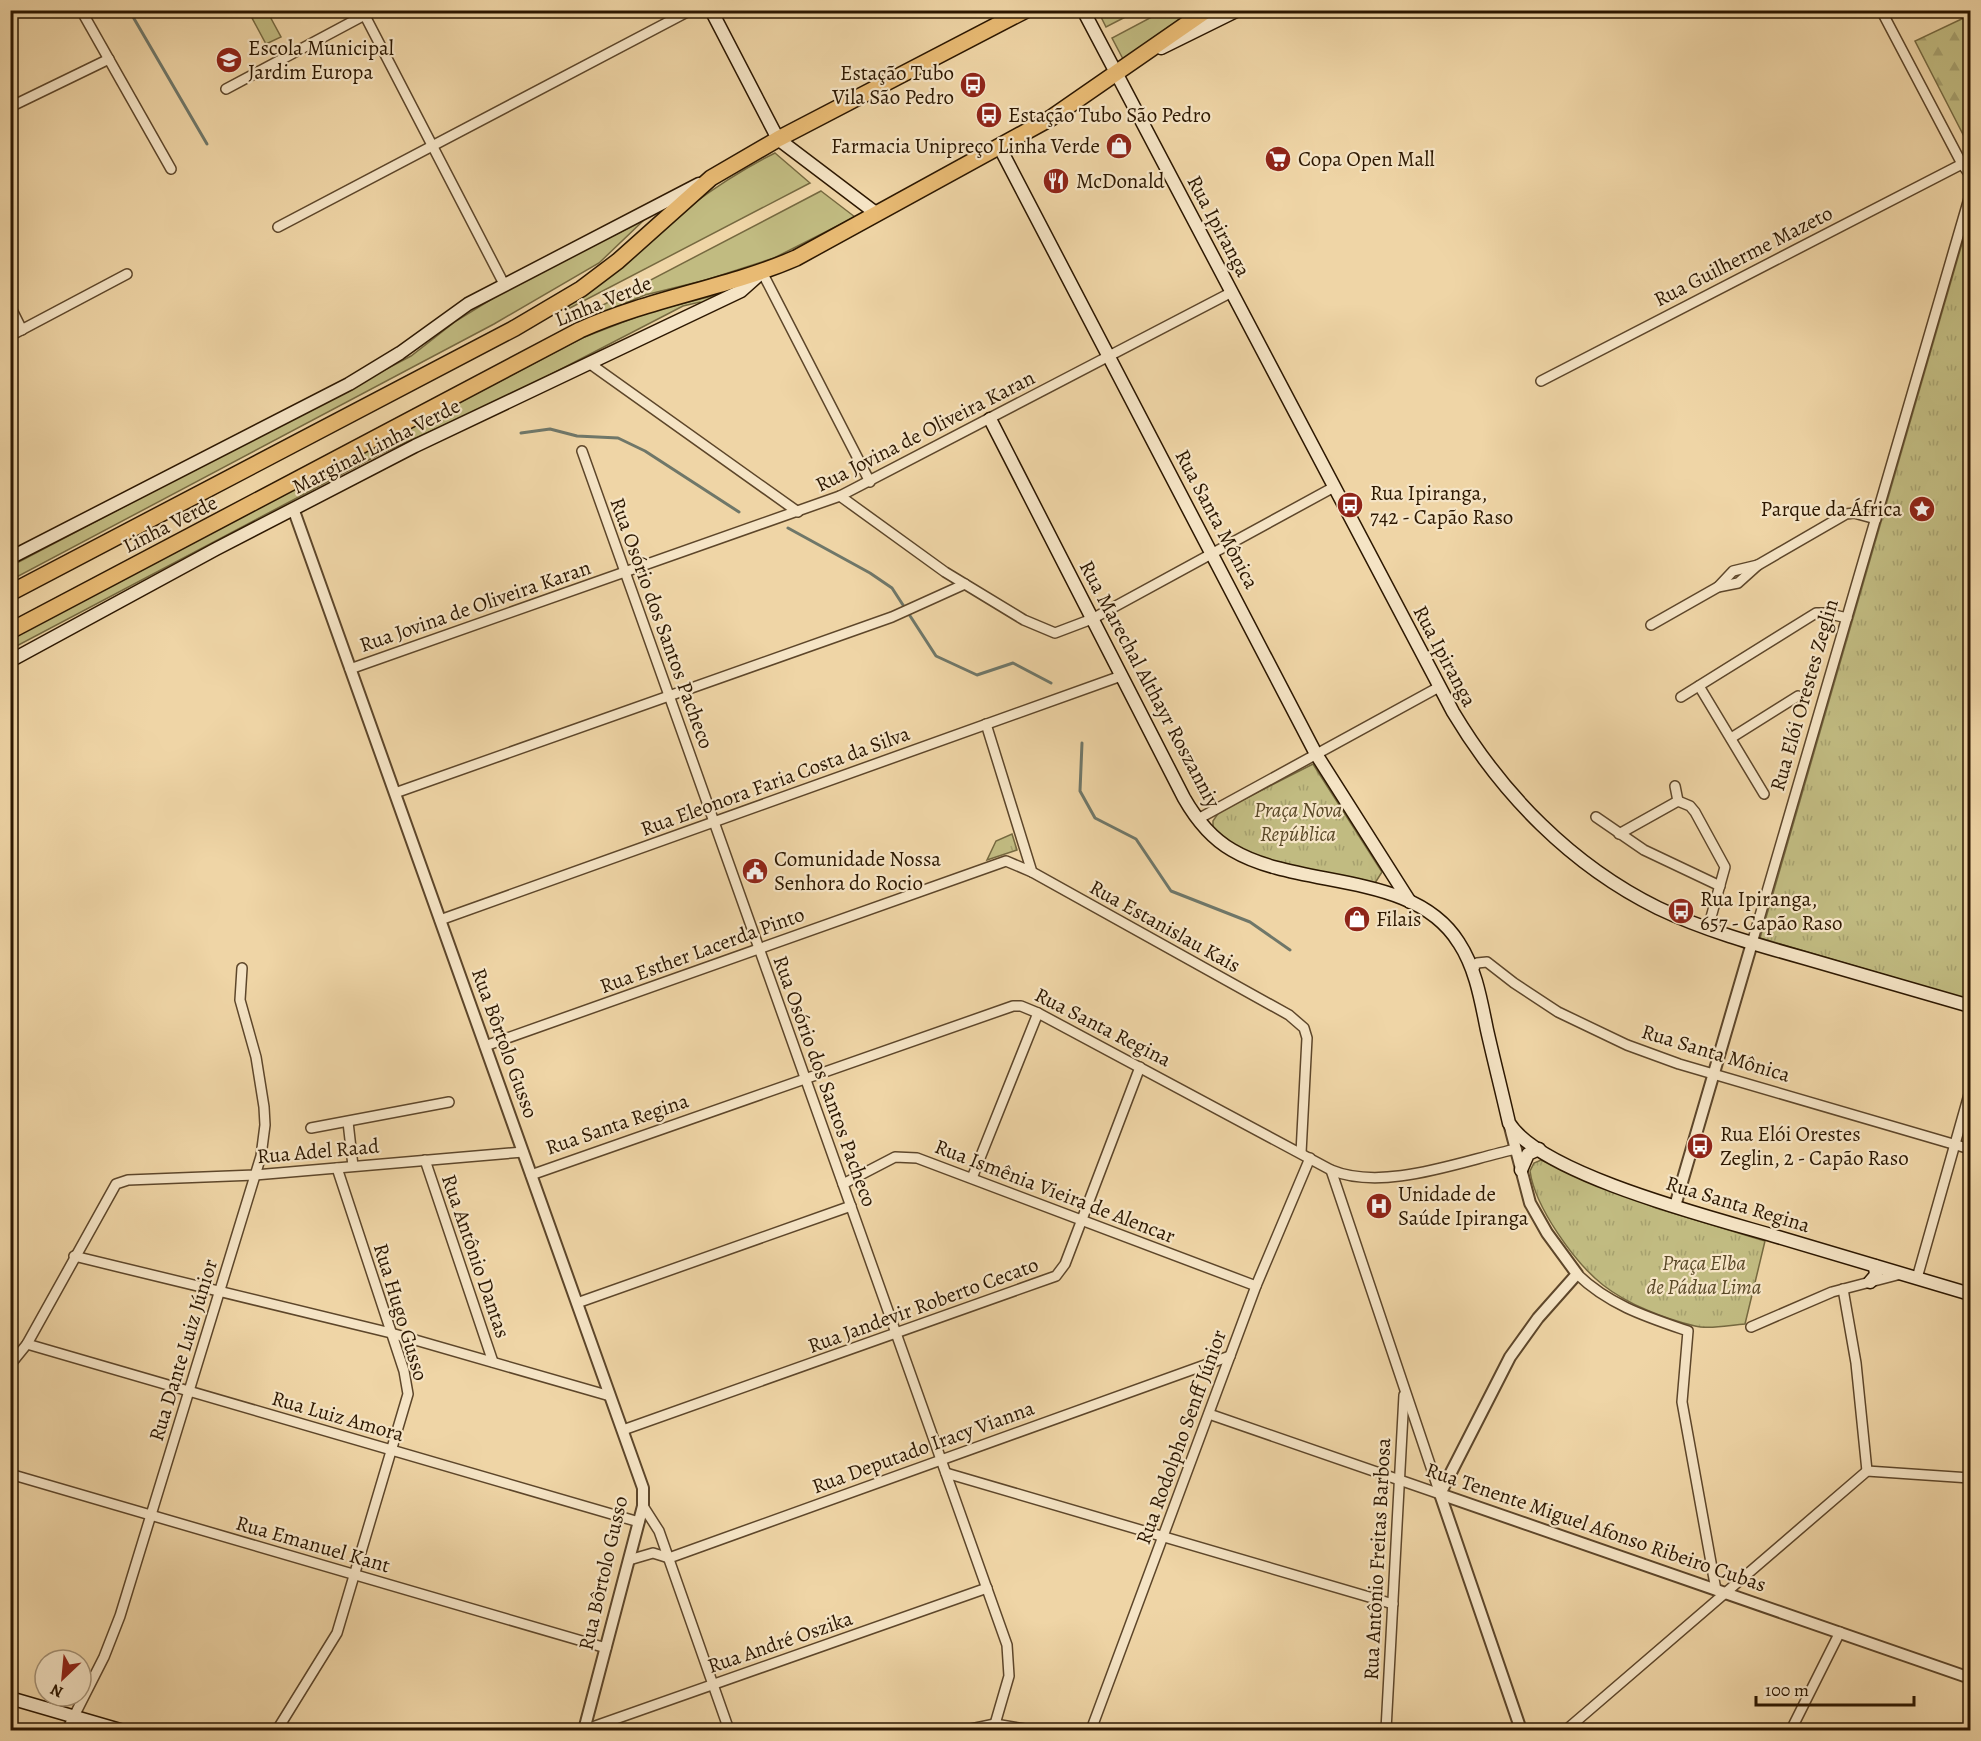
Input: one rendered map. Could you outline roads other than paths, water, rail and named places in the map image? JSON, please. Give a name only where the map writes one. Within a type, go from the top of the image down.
[{"type":"highway","name":"Linha Verde","points":[[10,593],[515,328],[580,289],[618,261],[711,178],[778,139],[1026,10]]},
{"type":"highway","name":"Linha Verde","points":[[10,631],[579,330],[652,302],[762,272],[796,258],[1051,118],[1207,10]]},
{"type":"main road","points":[[711,10],[778,139],[877,214]]},
{"type":"main road","name":"Rua Ipiranga","points":[[1083,10],[1439,687],[1482,757],[1525,809],[1581,861],[1631,894],[1708,928],[1752,943],[1971,1006]]},
{"type":"main road","points":[[1135,60],[1238,10]]},
{"type":"main road","name":"Rua Santa Mônica","points":[[1000,148],[1214,553],[1316,754],[1410,902]]},
{"type":"main road","points":[[10,558],[349,384],[400,353],[468,304],[711,178]]},
{"type":"main road","name":"Marginal Linha Verde","points":[[10,661],[216,549],[294,511],[415,446],[741,291],[762,272]]},
{"type":"main road","name":"Rua Marechal Althayr Roszanniy","points":[[990,419],[1184,798],[1198,819],[1220,842],[1251,860],[1386,893],[1410,902],[1434,917],[1458,941],[1472,971],[1509,1123]]},
{"type":"main road","name":"Rua Santa Regina","points":[[1509,1123],[1518,1136],[1587,1175],[1675,1206],[1971,1294]]},
{"type":"main road","points":[[1521,1170],[1528,1154],[1539,1149]]},
{"type":"main road","points":[[1870,1281],[1876,1275],[1875,1266]]},
{"type":"main road","points":[[10,1698],[120,1731]]},
{"type":"street","points":[[81,10],[171,169]]},
{"type":"street","points":[[278,227],[690,10]]},
{"type":"street","points":[[1881,10],[1962,164],[1971,175]]},
{"type":"street","points":[[226,89],[367,12],[432,146],[504,284]]},
{"type":"street","points":[[10,107],[109,59]]},
{"type":"street","name":"Rua Guilherme Mazeto","points":[[1541,381],[1962,164]]},
{"type":"street","name":"Rua Elói Orestes Zeglin","points":[[1675,1206],[1971,195]]},
{"type":"street","points":[[762,272],[870,482]]},
{"type":"street","points":[[10,336],[127,274]]},
{"type":"street","name":"Rua Jovina de Oliveira Karan","points":[[350,669],[840,496],[1232,292]]},
{"type":"street","points":[[10,306],[22,330]]},
{"type":"street","points":[[589,363],[798,512]]},
{"type":"street","name":"Rua Osório dos Santos Pacheco","points":[[582,451],[1007,1645],[1010,1666],[1007,1689],[995,1725]]},
{"type":"street","points":[[840,496],[965,585],[1047,631],[1062,633],[1334,488]]},
{"type":"street","name":"Rua Bôrtolo Gusso","points":[[294,511],[643,1488],[643,1506],[584,1730]]},
{"type":"street","points":[[1651,625],[1718,587],[1737,583],[1758,565],[1846,514],[1854,513],[1876,519]]},
{"type":"street","points":[[395,793],[892,617],[965,585]]},
{"type":"street","points":[[1681,697],[1816,613],[1826,612],[1847,618]]},
{"type":"street","name":"Rua Eleonora Faria Costa da Silva","points":[[440,920],[1121,676]]},
{"type":"street","points":[[1699,686],[1764,794]]},
{"type":"street","points":[[1198,819],[1439,687]]},
{"type":"street","points":[[1731,738],[1798,696]]},
{"type":"street","points":[[986,724],[1032,872]]},
{"type":"street","points":[[1675,786],[1678,801]]},
{"type":"street","points":[[1678,801],[1695,812],[1725,867],[1708,928]]},
{"type":"street","points":[[1618,834],[1678,801]]},
{"type":"street","points":[[1596,817],[1618,834],[1664,861],[1720,886]]},
{"type":"street","name":"Rua Esther Lacerda Pinto","points":[[485,1046],[1006,861],[1032,872]]},
{"type":"street","name":"Rua Estanislau Kais","points":[[1032,872],[1298,1021],[1304,1028],[1308,1047],[1301,1153]]},
{"type":"street","name":"Rua Santa Mônica","points":[[1472,971],[1479,961],[1491,964],[1514,983],[1582,1025],[1654,1055],[1971,1149]]},
{"type":"street","name":"Rua Dante Luiz Júnior","points":[[67,1731],[115,1630],[264,1141],[264,1107],[256,1057],[240,1000],[242,968]]},
{"type":"street","name":"Rua Santa Regina","points":[[531,1175],[1013,1006],[1038,1013],[1331,1170],[1354,1178],[1380,1179],[1516,1149]]},
{"type":"street","points":[[972,1178],[1038,1013]]},
{"type":"street","name":"Rua Jandevir Roberto Cecato","points":[[623,1430],[1056,1276],[1065,1264],[1140,1068]]},
{"type":"street","points":[[1917,1278],[1971,1091]]},
{"type":"street","points":[[312,1128],[449,1102]]},
{"type":"street","points":[[348,1122],[353,1167]]},
{"type":"street","name":"Rua Marechal Althayr Roszanniy","points":[[1509,1123],[1536,1217],[1577,1274],[1590,1287],[1620,1306],[1688,1331],[1682,1402],[1721,1591]]},
{"type":"street","name":"Rua Adel Raad","points":[[74,1256],[116,1184],[128,1180],[255,1175],[523,1152]]},
{"type":"street","name":"Rua Ismênia Vieira de Alencar","points":[[843,1184],[883,1161],[906,1156],[930,1162],[1256,1286]]},
{"type":"street","name":"Rua Rodolpho Senff Júnior","points":[[1091,1731],[1256,1286],[1310,1158]]},
{"type":"street","name":"Rua Antônio Dantas","points":[[424,1160],[493,1362]]},
{"type":"street","name":"Rua Hugo Gusso","points":[[277,1731],[337,1633],[408,1394],[407,1382],[392,1333],[338,1168]]},
{"type":"street","points":[[1331,1170],[1521,1731]]},
{"type":"street","points":[[577,1303],[851,1206]]},
{"type":"street","points":[[10,1365],[27,1344],[74,1256],[392,1333],[610,1395]]},
{"type":"street","points":[[1440,1494],[1510,1357],[1538,1318],[1577,1274]]},
{"type":"street","points":[[1751,1327],[1843,1289],[1903,1274]]},
{"type":"street","points":[[1843,1289],[1856,1364],[1867,1471]]},
{"type":"street","name":"Rua Luiz Amora","points":[[27,1344],[639,1522]]},
{"type":"street","name":"Rua Deputado Iracy Vianna","points":[[629,1560],[653,1553],[669,1558],[1230,1356]]},
{"type":"street","name":"Rua Antônio Freitas Barbosa","points":[[1386,1731],[1404,1390]]},
{"type":"street","name":"Rua Tenente Miguel Afonso Ribeiro Cubas","points":[[1209,1414],[1971,1678]]},
{"type":"street","points":[[1566,1731],[1721,1591],[1867,1471],[1971,1478]]},
{"type":"street","points":[[946,1473],[1393,1604]]},
{"type":"street","name":"Rua Emanuel Kant","points":[[10,1474],[606,1648]]},
{"type":"street","points":[[643,1506],[655,1522],[669,1558],[729,1731]]},
{"type":"street","name":"Rua André Oszika","points":[[584,1730],[987,1588]]},
{"type":"street","points":[[1791,1731],[1840,1632]]},
{"type":"street","points":[[966,1731],[995,1725],[1031,1731]]},
{"type":"waterway","points":[[129,10],[207,144]]},
{"type":"waterway","points":[[521,433],[550,429],[577,436],[618,438],[645,451],[739,512]]},
{"type":"waterway","points":[[788,528],[870,573],[892,588],[936,656],[977,675],[1013,663],[1051,683]]},
{"type":"waterway","points":[[1082,743],[1080,791],[1095,818],[1136,839],[1171,891],[1250,922],[1290,950]]},
{"type":"place","name":"Escola Municipal Jardim Europa","points":[[229,60]]},
{"type":"place","name":"Estação Tubo Vila São Pedro","points":[[973,85]]},
{"type":"place","name":"Estação Tubo São Pedro","points":[[989,115]]},
{"type":"place","name":"Farmacia Unipreço Linha Verde","points":[[1119,146]]},
{"type":"place","name":"Copa Open Mall","points":[[1278,159]]},
{"type":"place","name":"McDonald","points":[[1056,181]]},
{"type":"place","name":"Rua Ipiranga, 742 - Capão Raso","points":[[1350,505]]},
{"type":"place","name":"Parque da África","points":[[1922,509]]},
{"type":"place","name":"Comunidade Nossa Senhora do Rocio","points":[[755,871]]},
{"type":"place","name":"Rua Ipiranga, 657 - Capão Raso","points":[[1681,911]]},
{"type":"place","name":"Filais","points":[[1357,919]]},
{"type":"place","name":"Rua Elói Orestes Zeglin, 2 - Capão Raso","points":[[1700,1146]]},
{"type":"place","name":"Unidade de Saúde Ipiranga","points":[[1379,1206]]},
{"type":"park label","name":"Praça Nova República","points":[[1298,822]]},
{"type":"park label","name":"Praça Elba de Pádua Lima","points":[[1704,1275]]}]
